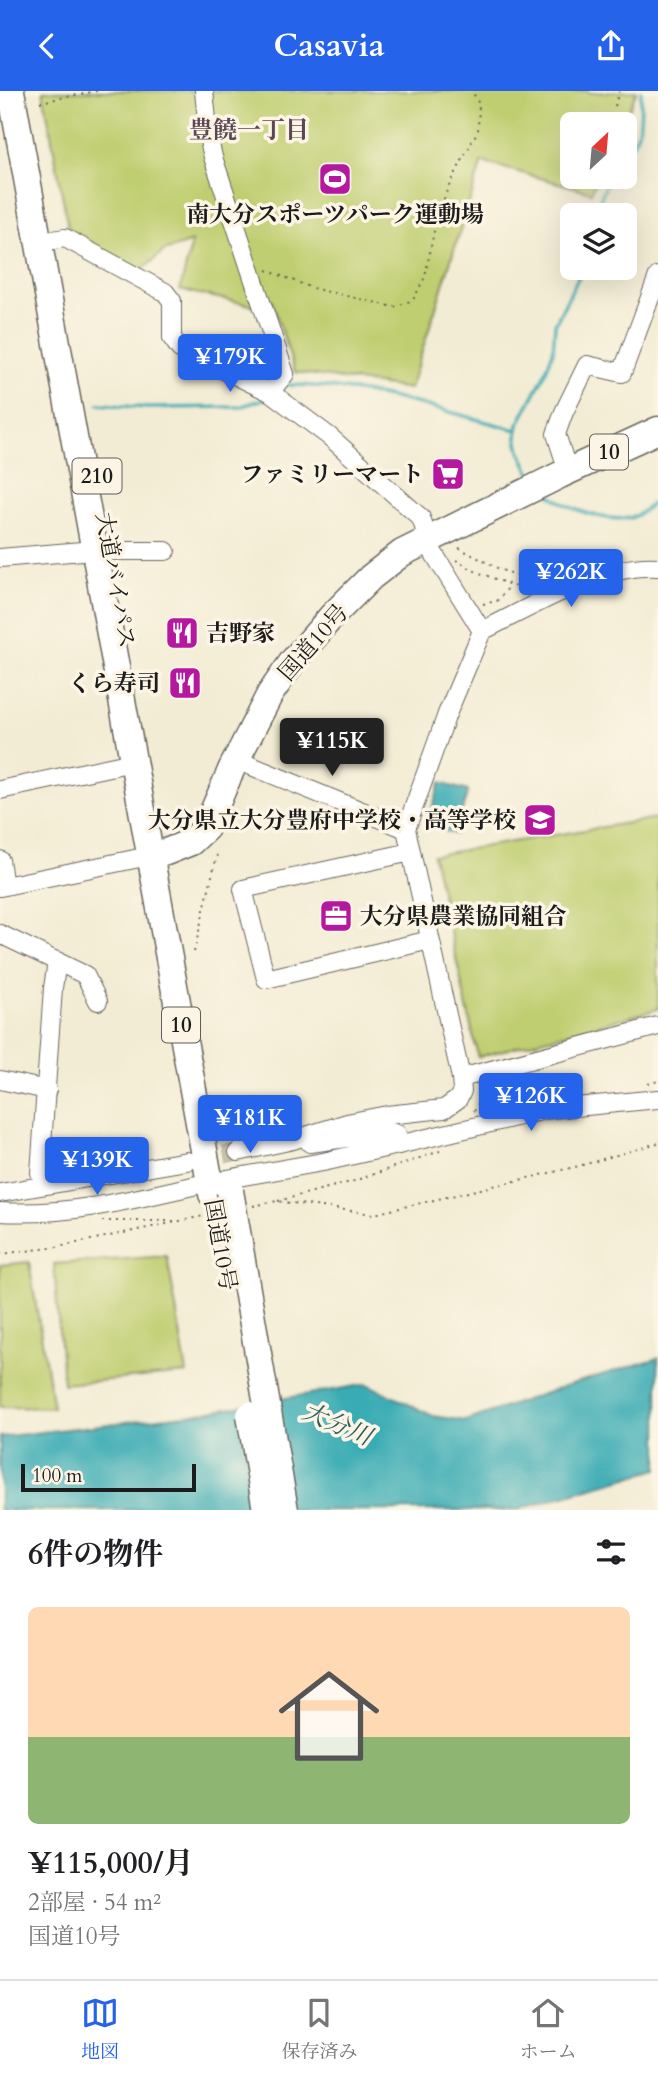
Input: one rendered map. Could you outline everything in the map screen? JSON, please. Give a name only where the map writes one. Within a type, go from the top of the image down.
[{"type":"highway","name":"大道バイパス","points":[[11,91],[161,857]]},
{"type":"highway","name":"大道バイパス","points":[[33,97],[133,762],[161,857]]},
{"type":"highway","name":"国道10号","points":[[161,857],[191,842],[206,828],[232,768],[270,694],[293,661],[371,577],[402,553],[658,430]]},
{"type":"highway","name":"国道10号","points":[[161,857],[197,849],[209,837],[244,763],[279,700],[303,668],[373,588],[427,541]]},
{"type":"highway","name":"国道10号","points":[[161,857],[285,1510]]},
{"type":"highway","name":"国道10号","points":[[225,1194],[266,1510]]},
{"type":"street","points":[[204,91],[213,157],[285,374],[270,392]]},
{"type":"street","points":[[53,240],[65,238],[164,292],[172,301],[172,338],[180,349],[270,392],[330,437],[421,518],[427,541],[482,631]]},
{"type":"street","points":[[564,473],[556,434],[564,412],[587,365],[622,373],[658,276]]},
{"type":"street","points":[[0,558],[102,551],[166,551]]},
{"type":"street","points":[[238,1152],[293,1140],[347,1123],[387,1115],[444,1109],[458,1099],[462,1091],[461,1079],[406,829],[447,714],[482,631],[577,585],[631,568],[658,567]]},
{"type":"street","points":[[525,584],[577,585]]},
{"type":"street","points":[[0,790],[133,762]]},
{"type":"street","points":[[244,763],[406,829]]},
{"type":"street","points":[[411,852],[243,889],[266,979],[430,940]]},
{"type":"street","points":[[0,860],[2,886],[161,857]]},
{"type":"street","points":[[0,934],[85,975],[98,1001]]},
{"type":"street","points":[[40,1173],[57,961]]},
{"type":"street","points":[[461,1079],[658,1026]]},
{"type":"street","points":[[0,1080],[47,1090]]},
{"type":"street","points":[[0,1212],[39,1213],[225,1194],[323,1161],[545,1110],[658,1098]]},
{"type":"street","points":[[293,1140],[307,1143],[390,1132],[397,1134],[398,1145]]},
{"type":"street","points":[[0,1193],[187,1161]]},
{"type":"path","points":[[33,97],[97,91]]},
{"type":"path","points":[[268,270],[312,288],[394,307],[413,299],[425,277],[435,226],[447,190],[478,129],[479,104],[472,91]]},
{"type":"path","points":[[615,106],[619,91]]},
{"type":"path","points":[[455,545],[525,584]]},
{"type":"path","points":[[450,556],[509,586],[525,584]]},
{"type":"path","points":[[480,605],[497,601],[509,586]]},
{"type":"path","points":[[194,952],[217,855]]},
{"type":"path","points":[[473,1114],[487,1086],[493,1082]]},
{"type":"path","points":[[0,1254],[58,1247],[225,1194],[374,1214],[579,1166],[658,1143]]},
{"type":"path","points":[[277,1201],[354,1181],[442,1151]]},
{"type":"green space","points":[[43,91],[637,91],[627,112],[560,112],[560,183],[482,162],[410,389],[295,372],[272,301],[256,306],[180,290],[192,242],[164,251],[140,272],[69,232]]},
{"type":"green space","points":[[658,818],[658,1009],[478,1057],[433,855]]},
{"type":"green space","points":[[167,1256],[187,1373],[63,1384],[54,1264]]},
{"type":"green space","points":[[29,1262],[53,1408],[0,1407],[0,1265]]},
{"type":"water","points":[[440,783],[468,791],[455,834],[427,825]]},
{"type":"water","name":"大分川","points":[[658,1358],[658,1469],[516,1510],[0,1510],[0,1437],[193,1414],[367,1384],[433,1416],[466,1421],[571,1384]]},
{"type":"waterway","points":[[637,134],[641,116],[641,91]]},
{"type":"waterway","points":[[599,203],[604,189]]},
{"type":"waterway","points":[[535,477],[520,451],[518,425],[545,374],[553,351],[555,324],[577,280]]},
{"type":"waterway","points":[[289,385],[375,394],[517,430]]},
{"type":"waterway","points":[[99,404],[148,408],[240,407],[267,398]]},
{"type":"waterway","points":[[547,491],[574,509],[620,519],[633,517],[658,500]]},
{"type":"tunnel","points":[[197,1159],[238,1152]]},
{"type":"place","name":"南大分スポーツパーク運動場","points":[[335,179]]},
{"type":"place","name":"ファミリーマート","points":[[448,474]]},
{"type":"place","name":"吉野家","points":[[182,633]]},
{"type":"place","name":"くら寿司","points":[[185,683]]},
{"type":"place","name":"大分県立大分豊府中学校・高等学校","points":[[540,820]]},
{"type":"place","name":"大分県農業協同組合","points":[[336,916]]},
{"type":"district","name":"豊饒一丁目","points":[[249,130]]}]
